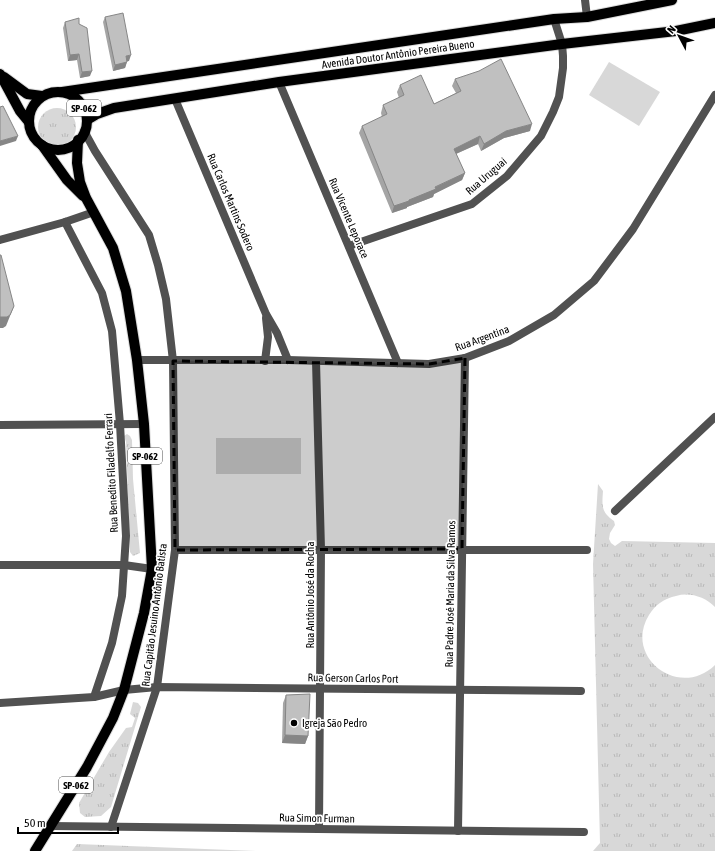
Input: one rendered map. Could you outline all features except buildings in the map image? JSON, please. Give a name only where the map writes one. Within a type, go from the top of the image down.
[{"type":"main road","name":"Avenida Doutor Antônio Pereira Bueno","points":[[62,92],[554,19],[587,17],[672,0]]},
{"type":"main road","name":"Avenida Doutor Antônio Pereira Bueno","points":[[87,120],[97,114],[114,108],[279,82],[562,44],[676,31],[714,24]]},
{"type":"main road","name":"SP-062","points":[[0,75],[27,94],[42,96],[62,92],[74,96],[84,108],[87,120],[81,135],[77,163],[80,182],[86,198],[113,248],[126,291],[137,360],[144,424],[152,569],[144,613],[124,690],[113,718],[91,760],[35,851]]},
{"type":"main road","name":"SP-062","points":[[0,75],[20,111],[29,122],[32,133],[66,180],[86,198]]},
{"type":"main road","points":[[29,122],[34,104],[42,96]]},
{"type":"main road","points":[[42,145],[55,150],[70,147],[81,135]]},
{"type":"street","points":[[585,0],[587,17]]},
{"type":"street","name":"Rua Uruguai","points":[[349,246],[472,204],[507,176],[541,136],[554,112],[559,97],[564,68],[562,44],[554,19]]},
{"type":"street","name":"Rua Vicente Leporace","points":[[279,82],[398,364]]},
{"type":"street","name":"Rua Argentina","points":[[137,360],[288,360],[429,364],[464,358],[509,342],[554,316],[594,281],[633,229],[715,95]]},
{"type":"street","name":"Rua Carlos Martins Sodero","points":[[175,99],[266,314],[288,360]]},
{"type":"street","name":"Rua Capitão Jesuino Antônio Batista","points":[[81,135],[95,151],[148,236],[158,265],[166,299],[173,361],[175,550],[157,686],[111,827]]},
{"type":"street","points":[[0,240],[65,222],[94,212]]},
{"type":"street","name":"Rua Benedito Filadelfo Ferrari","points":[[65,222],[102,292],[112,331],[120,424],[126,536],[122,596],[112,643],[94,697]]},
{"type":"street","name":"Rua Carlos Martins Sodero","points":[[265,361],[268,337],[266,314]]},
{"type":"street","name":"Rua Padre José Maria da Silva Ramos","points":[[458,831],[464,358]]},
{"type":"street","name":"Rua Antônio José da Rocha","points":[[316,361],[321,549],[319,829]]},
{"type":"street","points":[[615,511],[715,417]]},
{"type":"street","points":[[0,425],[144,424]]},
{"type":"street","points":[[175,550],[587,550]]},
{"type":"street","points":[[0,565],[124,565],[152,569]]},
{"type":"street","name":"Rua Gerson Carlos Port","points":[[124,690],[157,686],[581,691]]},
{"type":"street","points":[[0,702],[94,697],[124,690]]},
{"type":"street","name":"Rua Simon Furman","points":[[50,826],[584,832]]},
{"type":"highlighted area","points":[[465,358],[462,549],[175,550],[173,361],[429,364]]},
{"type":"green space","points":[[609,62],[660,92],[639,126],[589,95]]},
{"type":"green space","points":[[57,108],[67,111],[73,117],[76,127],[73,137],[67,143],[57,146],[47,143],[41,137],[38,127],[41,117],[47,111]]},
{"type":"green space","points":[[127,434],[132,440],[133,479],[140,553],[133,556],[130,552],[126,442],[124,436]]},
{"type":"green space","points":[[216,438],[301,438],[301,474],[216,474]]},
{"type":"green space","points":[[598,484],[603,491],[603,508],[607,515],[614,521],[615,525],[610,533],[609,539],[615,546],[622,541],[715,543],[715,607],[707,600],[692,595],[681,595],[664,600],[654,608],[649,615],[643,631],[643,645],[649,659],[659,669],[671,676],[686,678],[701,675],[715,665],[715,851],[593,851],[600,843],[593,564]]},
{"type":"green space","points":[[133,702],[138,703],[141,707],[111,807],[101,816],[85,817],[80,813],[79,803],[109,752],[126,728],[132,727],[135,718],[130,714]]},
{"type":"green space","points":[[77,844],[256,851],[72,851]]},
{"type":"place","name":"Igreja São Pedro","points":[[294,723]]}]
